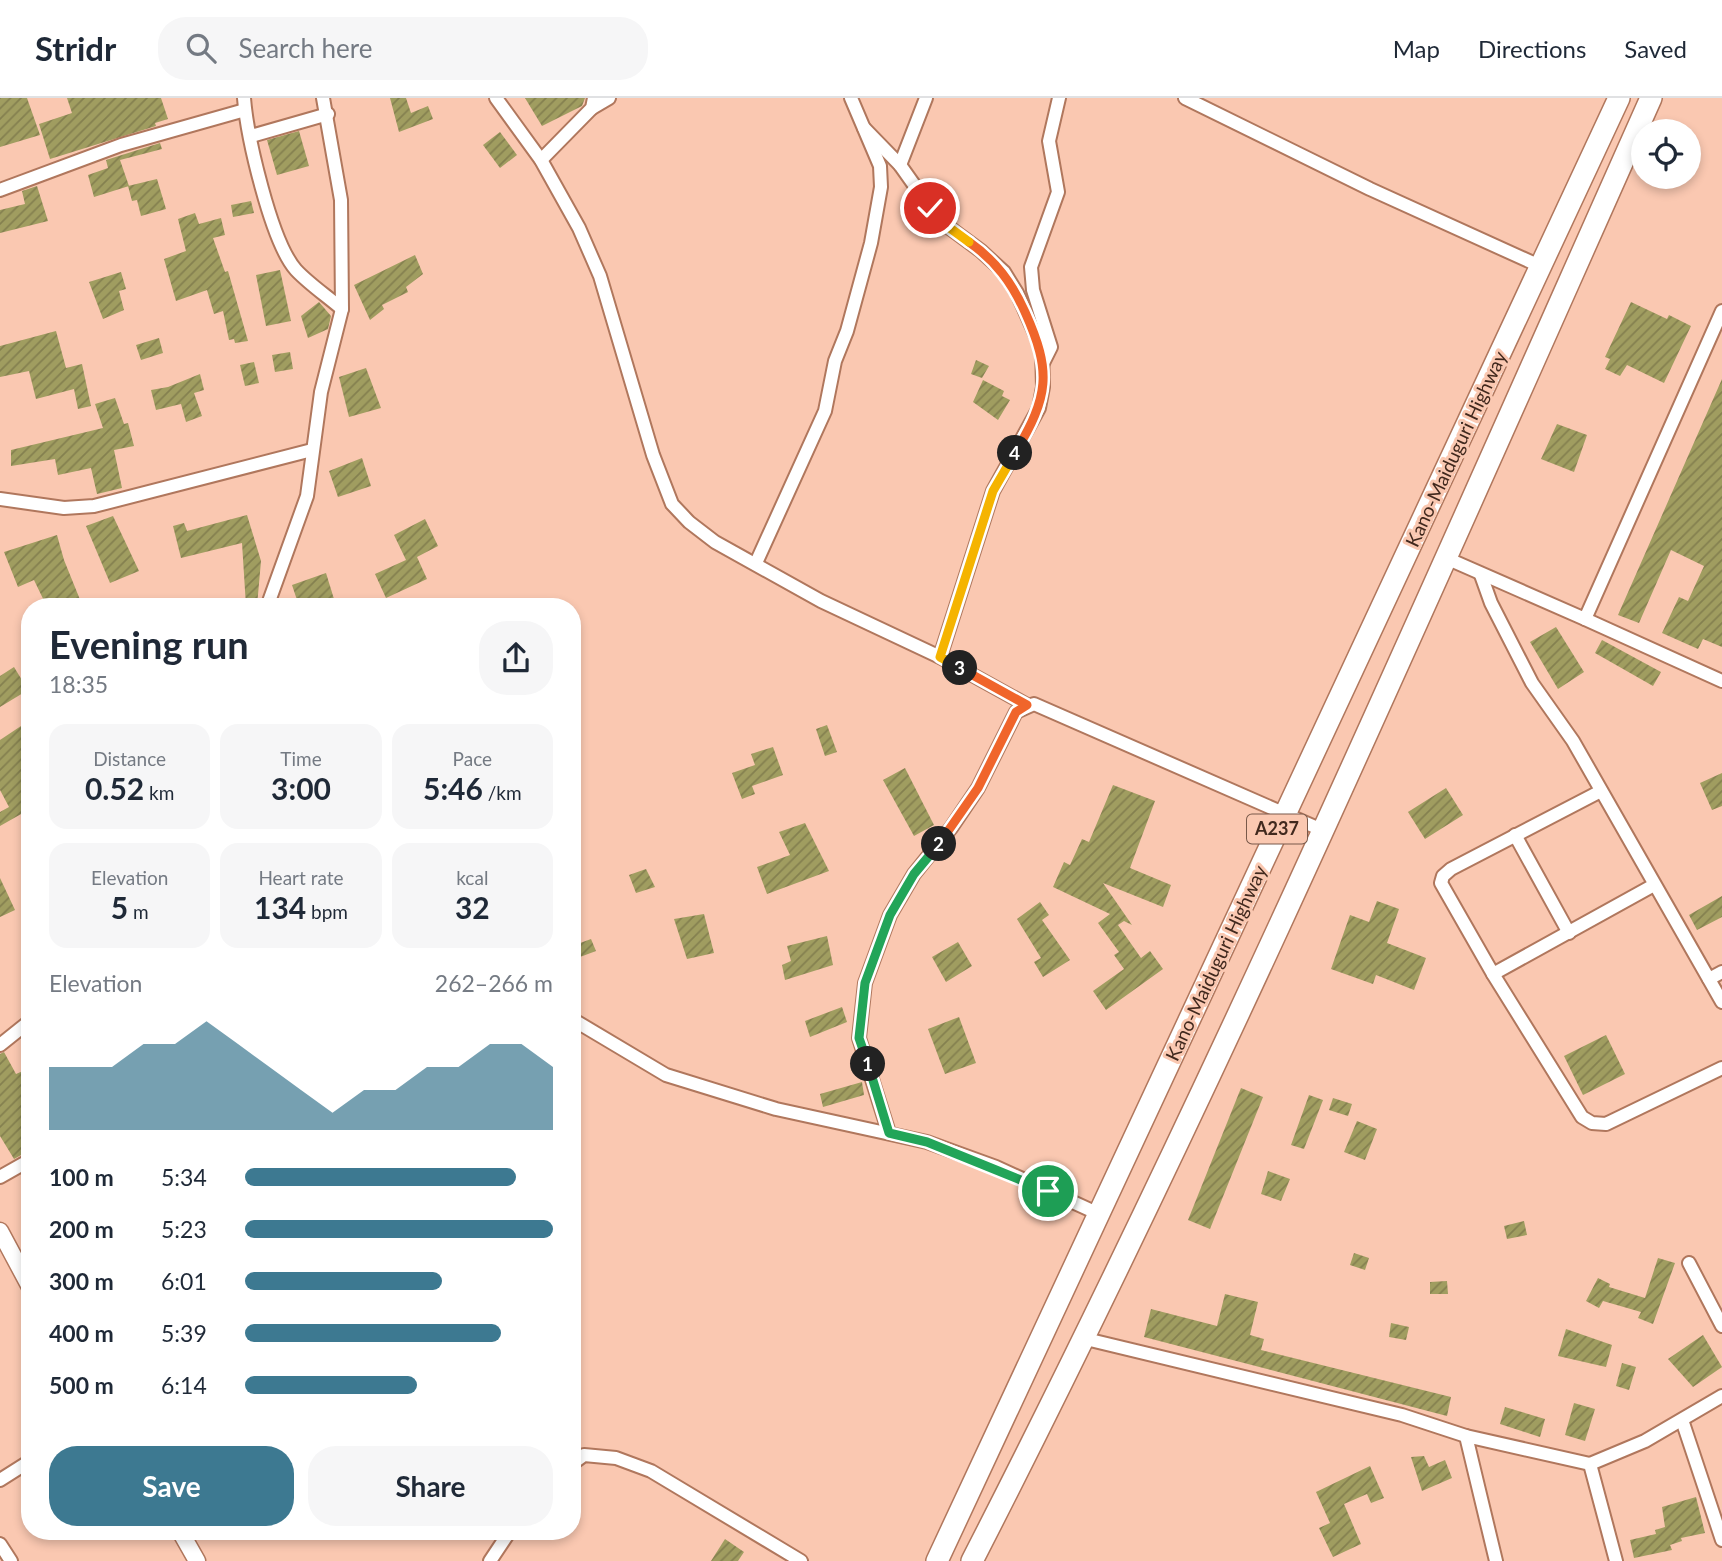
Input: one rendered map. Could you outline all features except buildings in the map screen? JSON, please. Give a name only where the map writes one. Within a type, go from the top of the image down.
[{"type":"highway","name":"Kano-Maiduguri Highway","points":[[937,1561],[1619,98]]},
{"type":"highway","name":"Kano-Maiduguri Highway","points":[[972,1561],[1086,1339],[1446,558],[1651,98]]},
{"type":"street","points":[[270,598],[307,496],[321,392],[342,309],[341,200],[328,114],[323,98]]},
{"type":"street","points":[[496,98],[541,160],[579,228],[600,276],[653,455],[672,504],[689,522],[715,541],[821,601],[940,657],[1027,705]]},
{"type":"street","points":[[541,160],[593,103],[609,98]]},
{"type":"street","points":[[756,563],[825,411],[835,361],[847,331],[871,243],[881,187],[880,166],[852,98]]},
{"type":"street","points":[[900,165],[926,98]]},
{"type":"street","points":[[1043,363],[1051,350],[1048,331],[1033,290],[1031,267],[1056,201],[1057,178],[1049,141],[1059,98]]},
{"type":"street","points":[[1185,98],[1201,102],[1370,189],[1542,267]]},
{"type":"street","points":[[0,190],[121,145],[244,104],[273,224],[284,251],[295,269],[342,309]]},
{"type":"street","points":[[251,136],[328,114]]},
{"type":"street","points":[[864,128],[900,165],[939,220],[1004,272],[1035,331],[1043,363],[1039,408],[993,491],[940,657]]},
{"type":"street","points":[[1585,618],[1722,311]]},
{"type":"street","points":[[0,499],[64,508],[94,506],[312,450]]},
{"type":"street","points":[[1446,558],[1722,681]]},
{"type":"street","points":[[1481,575],[1491,603],[1532,683],[1573,741],[1722,1002]]},
{"type":"street","points":[[889,1133],[859,1038],[865,983],[890,915],[914,874],[951,828],[978,788],[1016,712],[1034,704],[1285,811],[1322,830]]},
{"type":"street","points":[[1601,791],[1451,869],[1443,876],[1441,883],[1493,974],[1582,1117],[1592,1123],[1606,1124],[1722,1068]]},
{"type":"street","points":[[1515,835],[1569,933]]},
{"type":"street","points":[[1493,974],[1654,886]]},
{"type":"street","points":[[1709,979],[1722,972]]},
{"type":"street","points":[[581,1024],[666,1075],[776,1109],[927,1142],[996,1167],[1099,1214]]},
{"type":"street","points":[[0,1045],[21,1028]]},
{"type":"street","points":[[0,1177],[21,1165]]},
{"type":"street","points":[[0,1231],[21,1270]]},
{"type":"street","points":[[1689,1263],[1722,1326]]},
{"type":"street","points":[[1086,1339],[1402,1415],[1466,1436],[1590,1464],[1645,1441],[1722,1396]]},
{"type":"street","points":[[1682,1420],[1722,1540]]},
{"type":"street","points":[[1466,1436],[1496,1561]]},
{"type":"street","points":[[581,1457],[584,1455],[616,1458],[651,1471],[801,1561]]},
{"type":"street","points":[[1590,1464],[1616,1561]]},
{"type":"street","points":[[0,1480],[21,1467]]},
{"type":"street","points":[[185,1540],[197,1561]]},
{"type":"street","points":[[490,1561],[504,1540]]},
{"type":"street","points":[[0,1544],[11,1561]]},
{"type":"route","points":[[930,208],[939,220],[1004,272],[1017,293],[1042,349],[1043,387],[1039,408],[993,491],[940,657],[1027,705],[1016,712],[978,788],[951,828],[914,874],[890,915],[865,983],[859,1038],[889,1133],[927,1142],[996,1167],[1048,1191]]}]
